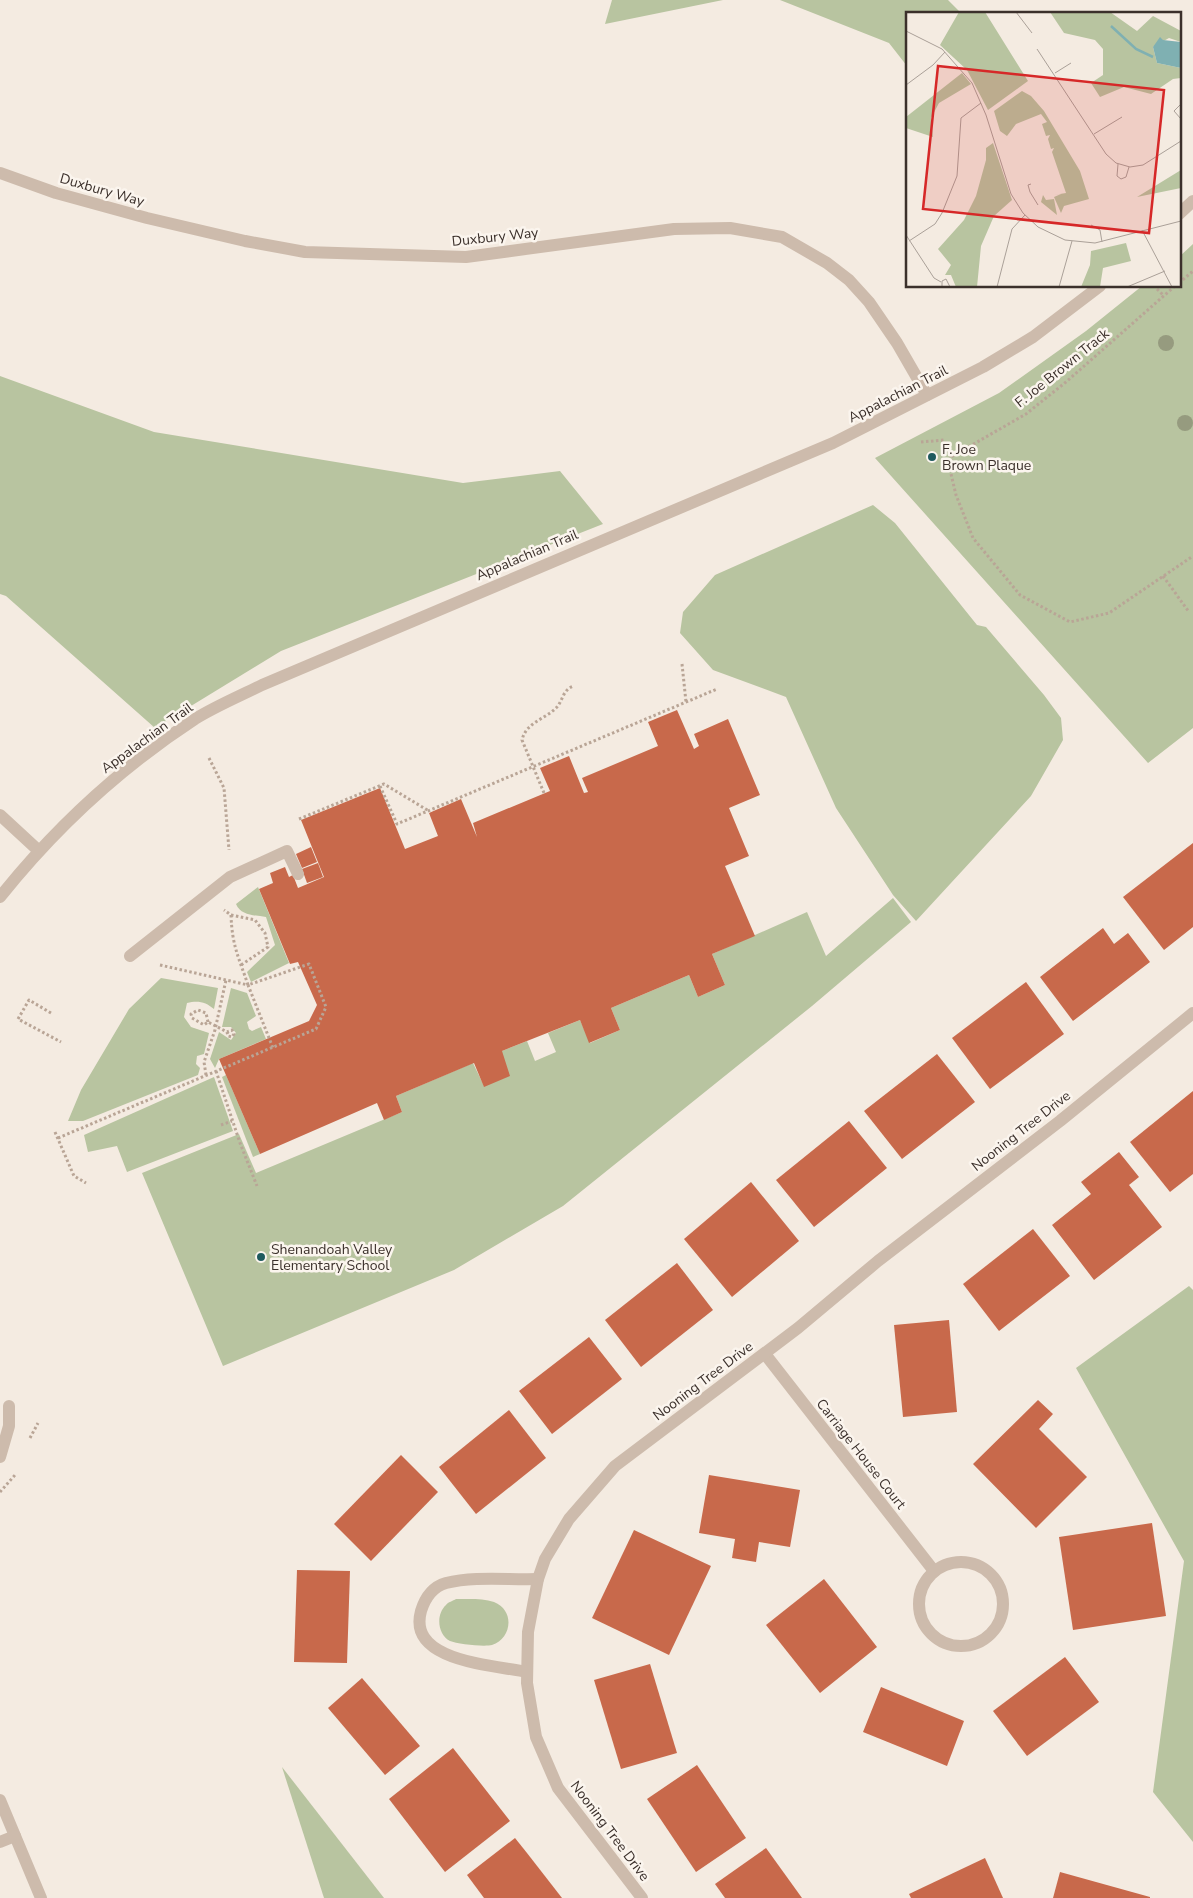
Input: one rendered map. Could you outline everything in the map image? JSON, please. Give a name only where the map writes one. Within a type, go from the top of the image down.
[{"type":"street","name":"Duxbury Way","points":[[0,173],[56,193],[146,218],[245,241],[305,252],[466,257],[674,229],[730,228],[782,237],[827,262],[849,280],[869,302],[897,343],[927,395]]},
{"type":"street","points":[[1180,213],[1193,200]]},
{"type":"street","name":"Appalachian Trail","points":[[0,897],[85,803],[134,762],[205,714],[262,685],[833,443],[983,368],[1033,336],[1097,288]]},
{"type":"street","points":[[0,815],[39,852]]},
{"type":"street","points":[[130,956],[230,877],[287,851],[298,874]]},
{"type":"street","name":"Nooning Tree Drive","points":[[642,1898],[558,1788],[536,1737],[527,1672],[528,1632],[538,1580],[545,1559],[569,1519],[615,1466],[765,1354],[878,1261],[1060,1121],[1193,1013]]},
{"type":"street","name":"Carriage House Court","points":[[765,1354],[934,1572]]},
{"type":"street","points":[[0,1457],[9,1426],[10,1406]]},
{"type":"street","points":[[958,1562],[971,1563],[984,1569],[993,1577],[1000,1589],[1003,1600],[998,1624],[990,1634],[978,1642],[965,1646],[951,1645],[938,1639],[928,1630],[922,1619],[919,1606],[926,1582],[934,1572],[945,1565],[958,1562]]},
{"type":"street","points":[[527,1672],[453,1658],[440,1653],[430,1645],[422,1634],[420,1614],[424,1600],[432,1591],[444,1584],[462,1581],[538,1580]]},
{"type":"street","points":[[0,1800],[41,1898]]},
{"type":"street","points":[[0,1842],[15,1836]]},
{"type":"path","points":[[1180,282],[1193,271]]},
{"type":"path","name":"F. Joe Brown Track","points":[[952,457],[1026,414],[1066,382],[1173,288]]},
{"type":"path","points":[[1157,289],[1164,296]]},
{"type":"path","points":[[921,442],[944,440],[952,457],[951,474],[956,495],[973,538],[1020,596],[1070,622],[1109,613],[1193,556]]},
{"type":"path","points":[[1163,576],[1189,612]]},
{"type":"path","points":[[682,664],[686,702]]},
{"type":"path","points":[[544,793],[522,740],[524,732],[558,706],[566,691],[574,686]]},
{"type":"path","points":[[380,786],[397,824],[717,689]]},
{"type":"path","points":[[209,758],[224,788],[229,850]]},
{"type":"path","points":[[299,819],[384,784],[428,811]]},
{"type":"path","points":[[222,909],[231,916],[255,920],[265,933],[268,947],[241,965]]},
{"type":"path","points":[[231,916],[233,945],[272,1048]]},
{"type":"path","points":[[58,1138],[316,1030],[326,1007],[309,964],[248,985],[160,965]]},
{"type":"path","points":[[206,1075],[204,1062],[215,1027],[226,980]]},
{"type":"path","points":[[51,1013],[28,1000],[18,1019],[61,1042]]},
{"type":"path","points":[[208,1022],[204,1025],[196,1022],[191,1014],[198,1010],[206,1013],[208,1022],[228,1032]]},
{"type":"path","points":[[216,1071],[232,1121],[257,1186]]},
{"type":"path","points":[[222,1125],[232,1121]]},
{"type":"path","points":[[55,1132],[74,1176],[86,1183]]},
{"type":"green space","points":[[612,0],[723,0],[605,24]]},
{"type":"green space","points":[[780,0],[948,0],[960,12],[906,12],[906,65],[889,43]]},
{"type":"green space","points":[[1193,244],[1193,728],[1148,763],[875,458],[999,393],[1086,331],[1140,288],[1180,288],[1180,256]]},
{"type":"green space","points":[[0,376],[154,432],[463,483],[560,471],[603,524],[281,651],[155,728],[6,596],[0,594]]},
{"type":"green space","points":[[873,505],[895,523],[977,625],[986,627],[1044,695],[1061,718],[1063,740],[1031,796],[916,921],[893,895],[836,808],[786,697],[713,670],[680,633],[683,612],[715,575]]},
{"type":"green space","points":[[258,887],[289,963],[251,982],[247,972],[275,945],[266,917],[245,913],[236,904]]},
{"type":"green space","points":[[893,898],[911,922],[812,1006],[563,1206],[454,1270],[223,1366],[142,1173],[239,1134],[256,1173],[402,1112],[396,1096],[473,1063],[484,1086],[502,1051],[527,1041],[535,1061],[556,1052],[548,1033],[580,1020],[590,1043],[620,1030],[611,1008],[689,975],[698,997],[725,985],[712,954],[807,912],[826,956]]},
{"type":"green space","points":[[161,978],[218,988],[214,1009],[202,1002],[187,1003],[184,1017],[191,1027],[209,1033],[204,1054],[197,1056],[196,1064],[200,1068],[198,1075],[83,1121],[68,1121],[81,1090],[129,1009]]},
{"type":"green space","points":[[231,988],[247,993],[256,1016],[247,1022],[249,1029],[252,1031],[261,1027],[266,1039],[219,1059],[215,1068],[210,1059],[219,1032],[231,1040],[236,1033],[231,1027],[222,1027]]},
{"type":"green space","points":[[226,1075],[260,1154],[253,1157],[222,1077]]},
{"type":"green space","points":[[214,1077],[233,1131],[127,1172],[117,1146],[88,1152],[84,1135]]},
{"type":"green space","points":[[1189,1286],[1193,1290],[1193,1842],[1153,1792],[1184,1561],[1076,1368]]},
{"type":"green space","points":[[456,1599],[485,1600],[501,1606],[508,1618],[507,1631],[503,1637],[492,1645],[483,1646],[458,1643],[446,1638],[440,1629],[439,1618],[447,1604]]},
{"type":"green space","points":[[282,1767],[384,1898],[324,1898]]},
{"type":"building","points":[[677,710],[694,749],[699,746],[694,734],[728,719],[760,795],[729,808],[749,856],[725,866],[755,936],[712,954],[725,985],[698,997],[689,975],[611,1008],[620,1030],[589,1043],[580,1020],[502,1051],[510,1076],[484,1087],[474,1063],[396,1096],[402,1112],[384,1120],[377,1103],[260,1154],[219,1059],[309,1021],[317,1005],[298,962],[290,964],[259,889],[273,883],[270,873],[285,867],[289,877],[293,875],[298,888],[324,877],[301,820],[380,788],[405,849],[438,836],[429,813],[461,799],[477,837],[473,823],[550,791],[540,768],[569,756],[584,793],[588,792],[582,778],[658,746],[648,722]]},
{"type":"building","points":[[1193,843],[1193,927],[1164,950],[1123,897]]},
{"type":"building","points":[[311,847],[317,862],[302,868],[296,854]]},
{"type":"building","points":[[318,863],[323,877],[307,883],[302,869]]},
{"type":"building","points":[[1103,928],[1114,944],[1128,933],[1150,962],[1073,1021],[1040,977]]},
{"type":"building","points":[[1026,982],[1064,1034],[990,1089],[952,1038]]},
{"type":"building","points":[[937,1054],[975,1102],[902,1159],[864,1111]]},
{"type":"building","points":[[1193,1091],[1193,1174],[1170,1192],[1130,1142]]},
{"type":"building","points":[[849,1121],[887,1168],[814,1227],[776,1180]]},
{"type":"building","points":[[1119,1152],[1139,1177],[1129,1185],[1162,1227],[1094,1280],[1052,1225],[1091,1194],[1081,1182]]},
{"type":"building","points":[[751,1182],[799,1241],[732,1297],[684,1239]]},
{"type":"building","points":[[1033,1229],[1070,1276],[999,1331],[963,1284]]},
{"type":"building","points":[[677,1263],[713,1310],[641,1367],[605,1320]]},
{"type":"building","points":[[949,1320],[957,1412],[903,1417],[894,1325]]},
{"type":"building","points":[[589,1337],[622,1379],[552,1434],[519,1391]]},
{"type":"building","points":[[1038,1400],[1053,1414],[1039,1429],[1087,1477],[1036,1528],[973,1464]]},
{"type":"building","points":[[509,1410],[546,1458],[476,1514],[439,1467]]},
{"type":"building","points":[[401,1455],[438,1492],[371,1561],[334,1524]]},
{"type":"building","points":[[709,1475],[800,1490],[790,1547],[759,1542],[756,1562],[732,1558],[735,1539],[699,1533]]},
{"type":"building","points":[[1152,1523],[1166,1616],[1073,1630],[1059,1537]]},
{"type":"building","points":[[634,1530],[711,1566],[669,1655],[592,1618]]},
{"type":"building","points":[[297,1570],[350,1571],[347,1663],[294,1662]]},
{"type":"building","points":[[824,1579],[877,1647],[820,1693],[766,1625]]},
{"type":"building","points":[[1065,1657],[1099,1702],[1027,1756],[993,1711]]},
{"type":"building","points":[[650,1664],[677,1753],[621,1769],[594,1680]]},
{"type":"building","points":[[362,1678],[420,1746],[385,1775],[328,1708]]},
{"type":"building","points":[[881,1687],[964,1721],[947,1766],[863,1732]]},
{"type":"building","points":[[453,1748],[510,1821],[445,1872],[389,1799]]},
{"type":"building","points":[[697,1765],[746,1838],[696,1872],[647,1799]]},
{"type":"building","points":[[515,1838],[562,1898],[484,1898],[467,1875]]},
{"type":"building","points":[[766,1848],[802,1898],[725,1898],[715,1884]]},
{"type":"building","points":[[985,1858],[1003,1898],[911,1898],[909,1894]]},
{"type":"building","points":[[1060,1872],[1150,1897],[1150,1898],[1053,1898]]},
{"type":"place","name":"F. Joe Brown Plaque","points":[[932,457]]},
{"type":"place","name":"Shenandoah Valley Elementary School","points":[[261,1257]]}]
